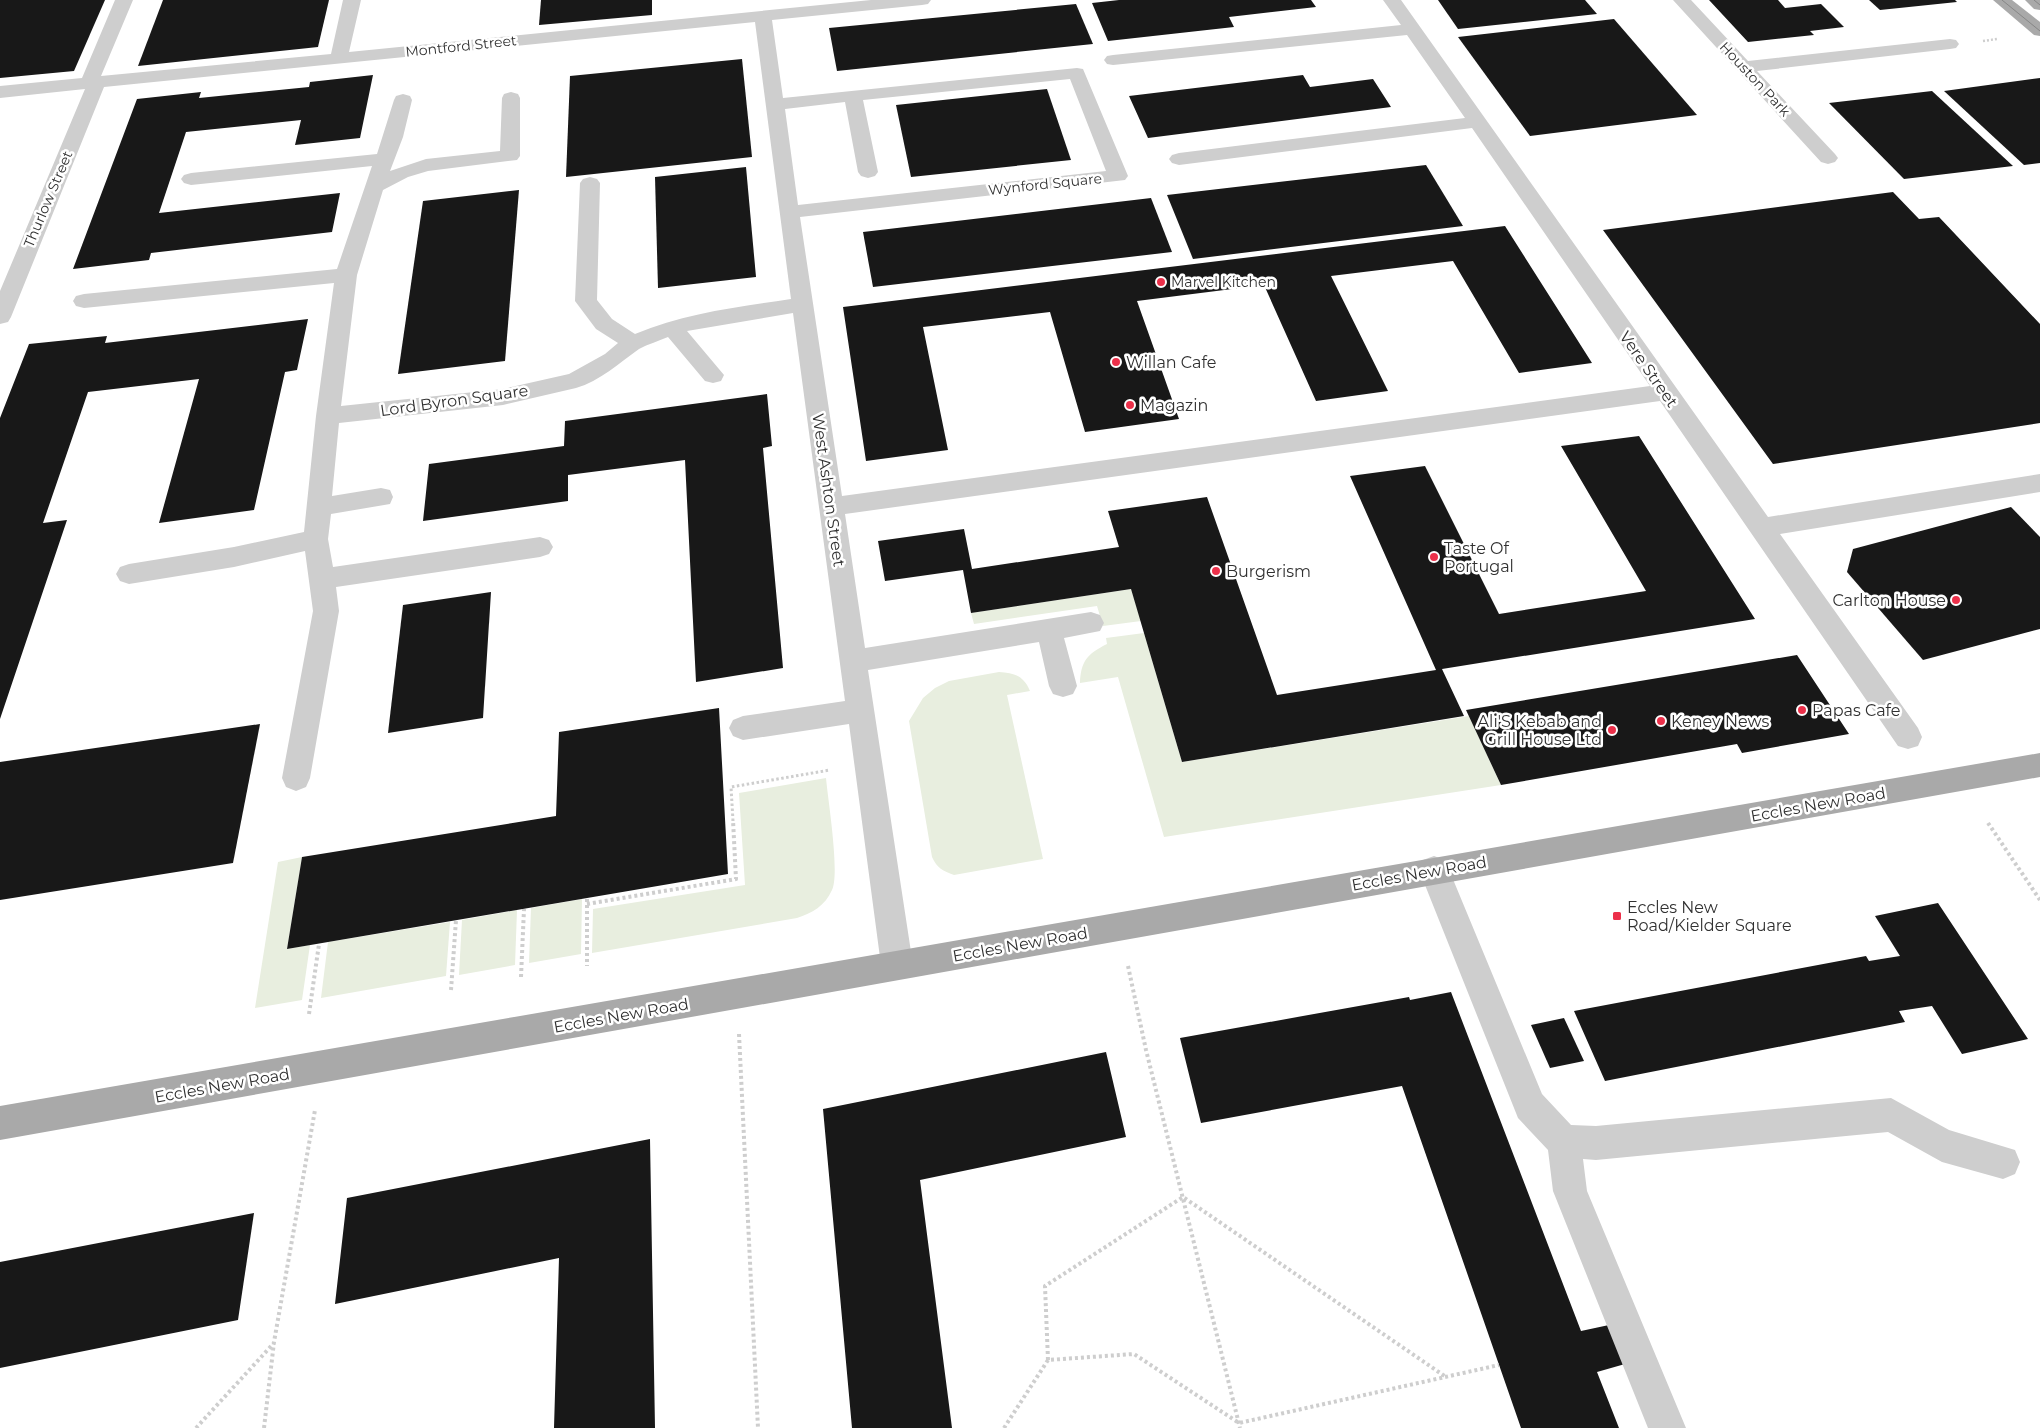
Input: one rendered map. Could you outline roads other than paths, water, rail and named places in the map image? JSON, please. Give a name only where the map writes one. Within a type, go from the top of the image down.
[{"type":"main road","points":[[2002,0],[2040,31]]},
{"type":"main road","points":[[2034,0],[2040,5]]},
{"type":"main road","name":"Eccles New Road","points":[[0,1123],[2040,765]]},
{"type":"street","name":"Thurlow Street","points":[[0,317],[124,0]]},
{"type":"street","points":[[339,58],[352,0]]},
{"type":"street","name":"Montford Street","points":[[0,92],[922,0]]},
{"type":"street","name":"Vere Street","points":[[1392,0],[1908,737]]},
{"type":"street","name":"Houston Park","points":[[1682,0],[1828,158]]},
{"type":"street","name":"West Ashton Street","points":[[763,16],[776,104],[788,212],[803,304],[897,965]]},
{"type":"street","points":[[1113,60],[1412,29]]},
{"type":"street","points":[[1743,66],[1950,44]]},
{"type":"street","name":"Wynford Square","points":[[776,104],[1077,73],[1118,176],[788,212]]},
{"type":"street","points":[[853,96],[868,172]]},
{"type":"street","points":[[374,187],[401,173],[426,165],[510,156],[511,98]]},
{"type":"street","points":[[296,778],[326,611],[316,539],[328,416],[346,275],[374,187],[393,137],[403,100]]},
{"type":"street","points":[[1179,159],[1477,122]]},
{"type":"street","points":[[191,179],[384,159]]},
{"type":"street","points":[[590,183],[586,301],[604,324],[633,344]]},
{"type":"street","points":[[84,301],[346,275]]},
{"type":"street","name":"Lord Byron Square","points":[[328,416],[503,397],[576,380],[613,359],[633,344],[672,327],[700,320],[803,304]]},
{"type":"street","points":[[672,327],[713,375]]},
{"type":"street","points":[[831,507],[1665,392]]},
{"type":"street","points":[[1761,528],[2040,483]]},
{"type":"street","points":[[319,507],[381,497]]},
{"type":"street","points":[[130,574],[234,557],[316,539]]},
{"type":"street","points":[[322,579],[540,547]]},
{"type":"street","points":[[854,661],[1091,623]]},
{"type":"street","points":[[1049,630],[1063,686]]},
{"type":"street","points":[[743,728],[861,710]]},
{"type":"street","points":[[1434,870],[1530,1106],[1564,1142],[1570,1191],[1667,1428]]},
{"type":"street","points":[[1564,1142],[1596,1143],[1891,1115],[1942,1145],[2003,1162]]},
{"type":"tram line","points":[[2002,0],[2040,31]]},
{"type":"tram line","points":[[2034,0],[2040,5]]},
{"type":"place","name":"Marvel Kitchen","points":[[1161,282]]},
{"type":"place","name":"Willan Cafe","points":[[1116,362]]},
{"type":"place","name":"Magazin","points":[[1130,405]]},
{"type":"place","name":"Taste Of Portugal","points":[[1434,557]]},
{"type":"place","name":"Burgerism","points":[[1216,571]]},
{"type":"place","name":"Carlton House","points":[[1956,600]]},
{"type":"place","name":"Papas Cafe","points":[[1802,710]]},
{"type":"place","name":"Keney News","points":[[1661,721]]},
{"type":"place","name":"Ali'S Kebab and Grill House Ltd","points":[[1612,730]]},
{"type":"place","name":"Eccles New Road/Kielder Square","points":[[1617,916]]}]
